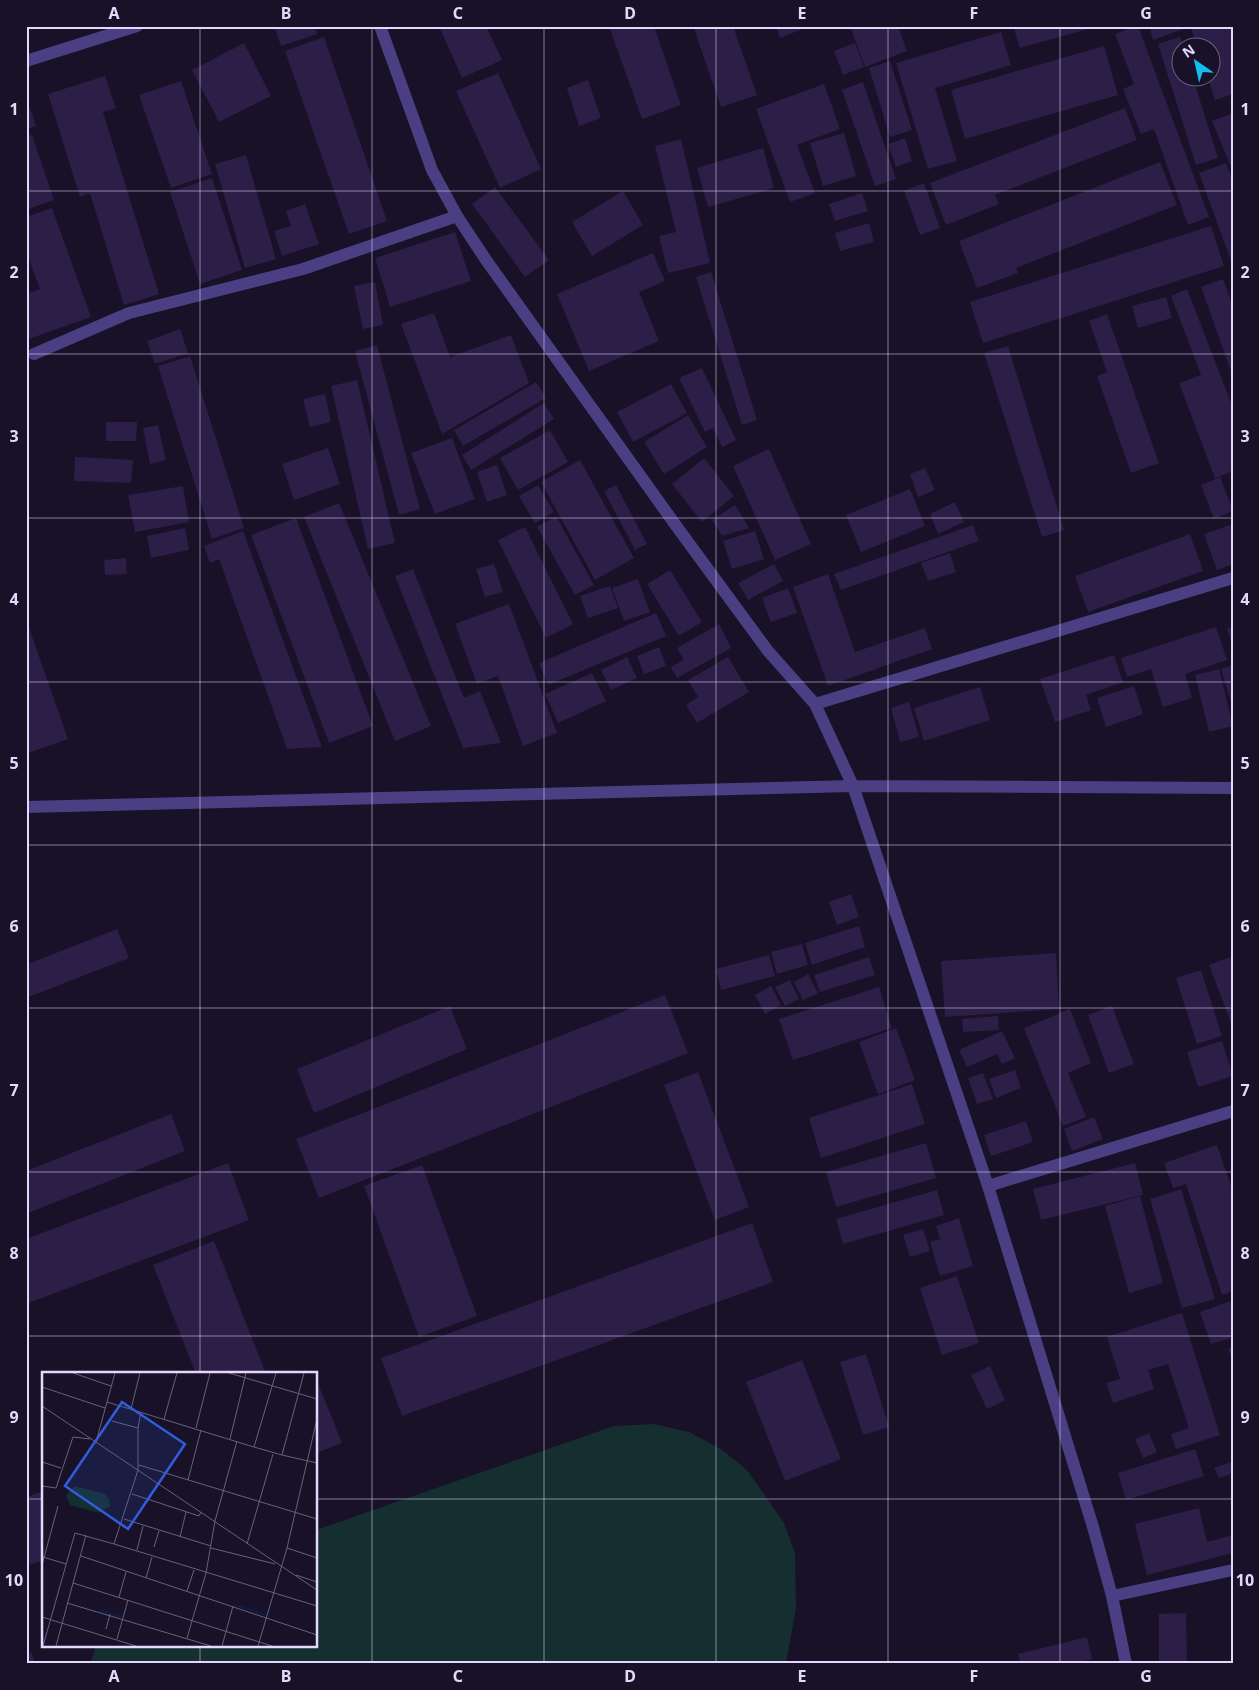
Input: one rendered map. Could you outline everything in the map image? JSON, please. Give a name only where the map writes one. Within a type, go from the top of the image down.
[{"type":"street","points":[[26,61],[137,26]]},
{"type":"street","points":[[380,26],[432,170],[457,216],[486,260],[676,527],[768,651],[815,704],[853,786],[988,1186],[1112,1596],[1126,1664]]},
{"type":"street","points":[[34,354],[129,313],[303,269],[457,216]]},
{"type":"street","points":[[815,704],[1233,578]]},
{"type":"street","points":[[26,807],[853,786],[1233,788]]},
{"type":"street","points":[[988,1186],[1233,1111]]},
{"type":"street","points":[[1112,1596],[1233,1570]]},
{"type":"green space","points":[[654,1424],[689,1432],[721,1449],[747,1470],[784,1523],[795,1553],[796,1608],[786,1664],[90,1664],[95,1648],[318,1648],[318,1529],[614,1426]]},
{"type":"building","points":[[274,26],[314,26],[317,34],[281,46]]},
{"type":"building","points":[[439,26],[486,26],[502,60],[462,78]]},
{"type":"building","points":[[609,26],[654,26],[681,105],[642,119]]},
{"type":"building","points":[[693,26],[733,26],[757,95],[721,107]]},
{"type":"building","points":[[776,26],[810,26],[780,38]]},
{"type":"building","points":[[850,26],[898,26],[907,51],[865,67]]},
{"type":"building","points":[[1013,26],[1095,26],[1095,27],[1020,48]]},
{"type":"building","points":[[1138,26],[1209,217],[1188,225],[1154,129],[1141,134],[1123,89],[1134,84],[1115,34]]},
{"type":"building","points":[[1149,26],[1183,26],[1184,29],[1153,40]]},
{"type":"building","points":[[1190,26],[1233,26],[1233,94],[1215,100],[1211,88],[1222,88],[1222,38],[1194,38]]},
{"type":"building","points":[[1001,32],[1011,65],[935,88],[957,161],[928,169],[896,63]]},
{"type":"building","points":[[324,37],[387,221],[349,234],[285,51]]},
{"type":"building","points":[[1172,40],[1172,88],[1196,88],[1218,158],[1196,165],[1158,44]]},
{"type":"building","points":[[244,43],[271,96],[219,122],[192,70]]},
{"type":"building","points":[[855,43],[864,67],[843,75],[834,51]]},
{"type":"building","points":[[1104,46],[1118,95],[965,139],[951,90]]},
{"type":"building","points":[[890,61],[912,130],[890,137],[869,68]]},
{"type":"building","points":[[498,73],[541,169],[500,188],[456,91]]},
{"type":"building","points":[[105,76],[116,108],[103,112],[159,294],[124,305],[90,193],[80,197],[48,94]]},
{"type":"building","points":[[588,80],[601,118],[579,126],[567,88]]},
{"type":"building","points":[[181,81],[212,174],[171,188],[139,95]]},
{"type":"building","points":[[863,82],[896,179],[875,186],[842,90]]},
{"type":"building","points":[[824,84],[840,129],[797,145],[815,193],[790,202],[756,109]]},
{"type":"building","points":[[26,97],[36,126],[26,129]]},
{"type":"building","points":[[1125,108],[1137,140],[995,195],[999,204],[946,225],[930,183]]},
{"type":"building","points":[[1233,113],[1233,163],[1230,165],[1212,121]]},
{"type":"building","points":[[844,133],[856,176],[823,186],[810,143]]},
{"type":"building","points":[[32,135],[54,200],[26,210],[26,136]]},
{"type":"building","points":[[905,138],[912,161],[896,167],[888,144]]},
{"type":"building","points":[[681,139],[710,263],[668,273],[659,236],[676,232],[655,146]]},
{"type":"building","points":[[763,148],[774,188],[708,207],[697,168]]},
{"type":"building","points":[[246,155],[276,259],[245,268],[215,164]]},
{"type":"building","points":[[1160,162],[1177,205],[1016,268],[1018,273],[977,288],[959,241]]},
{"type":"building","points":[[1226,163],[1233,181],[1233,266],[1199,173]]},
{"type":"building","points":[[212,178],[242,270],[200,284],[170,192]]},
{"type":"building","points":[[924,183],[940,228],[920,235],[904,191]]},
{"type":"building","points":[[495,187],[549,260],[525,277],[472,204]]},
{"type":"building","points":[[623,191],[643,225],[592,256],[572,222]]},
{"type":"building","points":[[862,193],[868,211],[835,221],[829,204]]},
{"type":"building","points":[[305,204],[319,244],[282,256],[274,231],[291,226],[286,211]]},
{"type":"building","points":[[52,208],[91,317],[26,340],[26,294],[40,289],[26,251],[26,217]]},
{"type":"building","points":[[869,223],[874,242],[840,251],[835,233]]},
{"type":"building","points":[[1211,226],[1224,266],[983,343],[970,302]]},
{"type":"building","points":[[455,232],[471,281],[390,307],[375,258]]},
{"type":"building","points":[[653,253],[665,281],[639,292],[659,341],[589,371],[557,294]]},
{"type":"building","points":[[711,272],[757,420],[742,425],[696,277]]},
{"type":"building","points":[[1223,279],[1233,307],[1232,374],[1201,287]]},
{"type":"building","points":[[375,282],[383,325],[363,329],[354,286]]},
{"type":"building","points":[[1187,289],[1233,408],[1233,471],[1215,478],[1179,383],[1201,375],[1171,296]]},
{"type":"building","points":[[1166,297],[1172,318],[1138,328],[1132,306]]},
{"type":"building","points":[[434,313],[450,357],[511,335],[529,383],[442,434],[401,324]]},
{"type":"building","points":[[1107,314],[1159,463],[1131,473],[1097,376],[1107,372],[1089,321]]},
{"type":"building","points":[[180,329],[188,353],[155,364],[147,341]]},
{"type":"building","points":[[377,345],[420,509],[399,515],[355,351]]},
{"type":"building","points":[[1008,346],[1064,530],[1042,537],[984,353]]},
{"type":"building","points":[[190,356],[244,528],[212,539],[158,366]]},
{"type":"building","points":[[702,368],[736,440],[722,447],[713,428],[705,432],[679,378]]},
{"type":"building","points":[[357,380],[395,543],[368,549],[331,386]]},
{"type":"building","points":[[536,382],[546,398],[463,446],[454,430]]},
{"type":"building","points":[[671,384],[687,413],[633,442],[617,412]]},
{"type":"building","points":[[325,394],[331,422],[310,427],[303,399]]},
{"type":"building","points":[[544,403],[554,419],[471,470],[462,455]]},
{"type":"building","points":[[688,415],[707,447],[664,474],[644,442]]},
{"type":"building","points":[[106,422],[137,422],[136,441],[106,441]]},
{"type":"building","points":[[158,425],[166,460],[150,464],[143,428]]},
{"type":"building","points":[[550,430],[568,462],[518,490],[500,458]]},
{"type":"building","points":[[452,438],[475,499],[435,514],[411,453]]},
{"type":"building","points":[[328,448],[340,484],[294,500],[282,464]]},
{"type":"building","points":[[769,449],[811,544],[775,560],[733,466]]},
{"type":"building","points":[[75,457],[133,460],[131,483],[74,481]]},
{"type":"building","points":[[704,458],[734,496],[702,522],[672,484]]},
{"type":"building","points":[[580,460],[634,558],[595,580],[541,482]]},
{"type":"building","points":[[497,465],[507,495],[487,502],[477,472]]},
{"type":"building","points":[[925,468],[935,490],[918,497],[910,474]]},
{"type":"building","points":[[1220,477],[1233,511],[1214,519],[1201,485]]},
{"type":"building","points":[[538,485],[554,512],[535,523],[519,496]]},
{"type":"building","points":[[616,485],[647,544],[635,550],[604,491]]},
{"type":"building","points":[[183,486],[189,522],[135,532],[128,495]]},
{"type":"building","points":[[910,489],[925,526],[861,552],[846,515]]},
{"type":"building","points":[[955,502],[964,522],[938,534],[930,514]]},
{"type":"building","points":[[339,503],[431,726],[395,741],[304,517]]},
{"type":"building","points":[[735,505],[749,528],[722,536],[712,520]]},
{"type":"building","points":[[556,516],[594,585],[575,595],[537,527]]},
{"type":"building","points":[[296,518],[373,726],[329,743],[251,535]]},
{"type":"building","points":[[1233,524],[1233,564],[1217,570],[1204,534]]},
{"type":"building","points":[[973,525],[979,541],[841,590],[834,574]]},
{"type":"building","points":[[525,527],[573,624],[546,638],[498,540]]},
{"type":"building","points":[[185,528],[189,550],[151,558],[147,536]]},
{"type":"building","points":[[243,531],[322,747],[287,749],[219,559],[210,563],[204,546]]},
{"type":"building","points":[[755,531],[764,559],[732,569],[723,541]]},
{"type":"building","points":[[1190,534],[1203,571],[1088,612],[1075,576]]},
{"type":"building","points":[[950,553],[956,572],[928,581],[921,563]]},
{"type":"building","points":[[126,558],[127,574],[105,575],[104,560]]},
{"type":"building","points":[[494,564],[503,592],[485,597],[476,569]]},
{"type":"building","points":[[774,564],[783,581],[748,600],[738,583]]},
{"type":"building","points":[[413,569],[464,698],[480,691],[501,743],[463,748],[395,576]]},
{"type":"building","points":[[670,570],[702,622],[679,636],[647,584]]},
{"type":"building","points":[[828,574],[855,652],[925,628],[932,649],[828,686],[793,587]]},
{"type":"building","points":[[638,579],[650,612],[624,621],[612,588]]},
{"type":"building","points":[[610,586],[618,608],[588,618],[580,596]]},
{"type":"building","points":[[788,588],[797,613],[771,622],[762,598]]},
{"type":"building","points":[[509,604],[557,733],[523,746],[498,676],[477,684],[455,624]]},
{"type":"building","points":[[656,613],[666,636],[548,685],[539,663]]},
{"type":"building","points":[[26,619],[68,739],[26,754]]},
{"type":"building","points":[[719,624],[731,648],[677,678],[671,667],[684,660],[677,648]]},
{"type":"building","points":[[1216,627],[1227,660],[1185,674],[1192,698],[1163,707],[1151,669],[1127,677],[1121,658]]},
{"type":"building","points":[[1233,627],[1233,645],[1232,645],[1227,628]]},
{"type":"building","points":[[659,647],[666,666],[644,674],[637,656]]},
{"type":"building","points":[[1114,655],[1123,682],[1086,695],[1091,710],[1055,722],[1040,679]]},
{"type":"building","points":[[627,657],[637,678],[611,690],[601,670]]},
{"type":"building","points":[[728,657],[749,692],[697,723],[686,705],[698,697],[688,680]]},
{"type":"building","points":[[1233,665],[1233,705],[1232,705],[1221,669]]},
{"type":"building","points":[[1219,669],[1233,726],[1209,732],[1195,675]]},
{"type":"building","points":[[592,673],[606,701],[558,723],[545,694]]},
{"type":"building","points":[[1134,686],[1143,714],[1106,727],[1097,698]]},
{"type":"building","points":[[980,687],[990,720],[924,741],[914,708]]},
{"type":"building","points":[[909,702],[919,737],[900,742],[891,708]]},
{"type":"building","points":[[851,894],[859,917],[837,925],[829,902]]},
{"type":"building","points":[[859,926],[865,947],[812,965],[805,943]]},
{"type":"building","points":[[117,929],[129,958],[26,998],[26,960],[28,964]]},
{"type":"building","points":[[802,944],[808,965],[777,974],[771,952]]},
{"type":"building","points":[[1056,953],[1059,1009],[945,1017],[941,961]]},
{"type":"building","points":[[769,955],[775,976],[721,990],[716,969]]},
{"type":"building","points":[[1233,956],[1233,1028],[1209,965]]},
{"type":"building","points":[[869,957],[875,975],[820,992],[814,975]]},
{"type":"building","points":[[1201,970],[1222,1036],[1197,1044],[1176,978]]},
{"type":"building","points":[[808,974],[818,993],[803,1000],[794,982]]},
{"type":"building","points":[[790,980],[799,999],[785,1006],[775,987]]},
{"type":"building","points":[[771,986],[781,1005],[765,1014],[755,995]]},
{"type":"building","points":[[879,987],[892,1028],[793,1060],[779,1019]]},
{"type":"building","points":[[665,995],[688,1053],[319,1198],[296,1139]]},
{"type":"building","points":[[450,1006],[467,1049],[314,1113],[297,1069]]},
{"type":"building","points":[[1112,1006],[1134,1064],[1109,1073],[1088,1015]]},
{"type":"building","points":[[1070,1009],[1091,1063],[1068,1073],[1086,1117],[1063,1126],[1024,1028]]},
{"type":"building","points":[[998,1016],[999,1030],[963,1032],[962,1019]]},
{"type":"building","points":[[896,1028],[915,1080],[878,1094],[859,1042]]},
{"type":"building","points":[[1002,1031],[1015,1058],[1002,1064],[997,1054],[967,1067],[959,1050]]},
{"type":"building","points":[[1222,1041],[1233,1076],[1198,1087],[1187,1052]]},
{"type":"building","points":[[1015,1070],[1021,1088],[996,1098],[989,1079]]},
{"type":"building","points":[[698,1072],[749,1207],[715,1220],[664,1085]]},
{"type":"building","points":[[983,1073],[993,1099],[977,1104],[968,1078]]},
{"type":"building","points":[[912,1084],[925,1124],[821,1158],[809,1118]]},
{"type":"building","points":[[171,1114],[185,1151],[28,1213],[26,1171]]},
{"type":"building","points":[[1094,1117],[1103,1139],[1072,1151],[1064,1129]]},
{"type":"building","points":[[1026,1121],[1033,1142],[991,1156],[984,1135]]},
{"type":"building","points":[[926,1143],[936,1178],[836,1207],[826,1172]]},
{"type":"building","points":[[1217,1145],[1233,1192],[1233,1291],[1222,1295],[1186,1184],[1173,1188],[1164,1163]]},
{"type":"building","points":[[228,1163],[249,1220],[26,1304],[26,1239]]},
{"type":"building","points":[[1135,1163],[1143,1195],[1041,1220],[1033,1189]]},
{"type":"building","points":[[422,1165],[477,1316],[419,1337],[364,1186]]},
{"type":"building","points":[[1181,1189],[1215,1299],[1182,1308],[1150,1199]]},
{"type":"building","points":[[937,1190],[944,1215],[843,1244],[836,1219]]},
{"type":"building","points":[[1140,1196],[1163,1283],[1129,1293],[1105,1206]]},
{"type":"building","points":[[959,1218],[973,1266],[940,1276],[930,1242],[940,1239],[936,1226]]},
{"type":"building","points":[[752,1223],[773,1282],[402,1416],[381,1358]]},
{"type":"building","points":[[923,1229],[930,1251],[910,1257],[903,1235]]},
{"type":"building","points":[[214,1241],[265,1372],[195,1372],[153,1265]]},
{"type":"building","points":[[957,1276],[979,1343],[942,1355],[920,1288]]},
{"type":"building","points":[[1233,1300],[1233,1337],[1211,1344],[1200,1312]]},
{"type":"building","points":[[1182,1313],[1220,1435],[1176,1449],[1171,1434],[1189,1428],[1168,1364],[1148,1370],[1154,1389],[1113,1403],[1106,1383],[1120,1379],[1107,1337]]},
{"type":"building","points":[[1233,1347],[1233,1360],[1232,1360],[1228,1348]]},
{"type":"building","points":[[866,1354],[889,1427],[863,1435],[840,1362]]},
{"type":"building","points":[[802,1360],[841,1459],[785,1481],[746,1382]]},
{"type":"building","points":[[990,1366],[1005,1400],[987,1409],[971,1375]]},
{"type":"building","points":[[318,1383],[342,1443],[318,1452]]},
{"type":"building","points":[[1149,1433],[1157,1452],[1143,1458],[1135,1439]]},
{"type":"building","points":[[1195,1449],[1204,1476],[1126,1500],[1118,1473]]},
{"type":"building","points":[[1231,1462],[1233,1473],[1219,1478],[1214,1468]]},
{"type":"building","points":[[42,1492],[42,1561],[26,1566],[26,1497]]},
{"type":"building","points":[[1199,1508],[1207,1542],[1233,1535],[1233,1553],[1147,1575],[1135,1524]]},
{"type":"building","points":[[1186,1613],[1187,1664],[1159,1664],[1159,1614]]},
{"type":"building","points":[[1087,1637],[1092,1659],[1074,1664],[1021,1664],[1018,1654]]},
{"type":"building","points":[[31,1652],[36,1664],[26,1664],[26,1654]]}]
